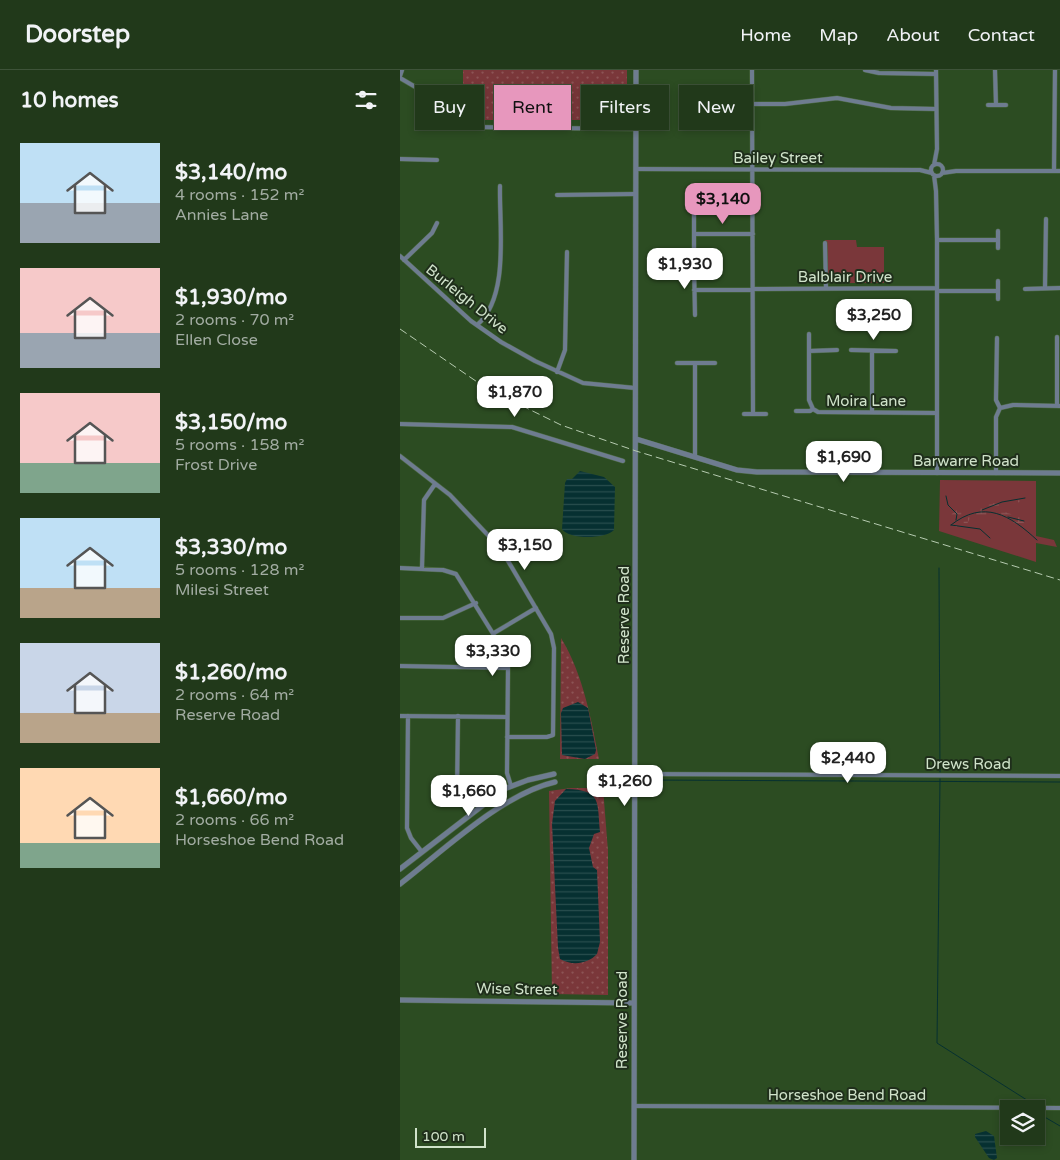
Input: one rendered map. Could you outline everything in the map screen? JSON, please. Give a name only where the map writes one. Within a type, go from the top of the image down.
[{"type":"street","points":[[402,70],[400,77],[415,86]]},
{"type":"street","name":"Reserve Road","points":[[636,70],[636,85]]},
{"type":"street","points":[[752,70],[752,85]]},
{"type":"street","points":[[865,70],[879,73],[936,72],[937,149],[933,166],[936,190],[937,240],[936,473]]},
{"type":"street","points":[[995,70],[996,105]]},
{"type":"street","points":[[1054,171],[1055,70]]},
{"type":"street","points":[[753,104],[785,104],[836,98],[891,108],[936,109]]},
{"type":"street","points":[[988,105],[1006,105]]},
{"type":"street","points":[[484,127],[581,128]]},
{"type":"street","name":"Reserve Road","points":[[634,1160],[636,130]]},
{"type":"street","points":[[751,130],[753,414]]},
{"type":"street","points":[[936,190],[942,166],[937,149]]},
{"type":"street","points":[[400,160],[437,160]]},
{"type":"street","name":"Bailey Street","points":[[636,169],[920,170],[933,166],[942,166],[956,171]]},
{"type":"street","name":"Bailey Street","points":[[920,170],[933,174],[956,171],[1060,171]]},
{"type":"street","points":[[477,325],[488,313],[497,289],[500,186]]},
{"type":"street","points":[[557,195],[636,194]]},
{"type":"street","points":[[694,209],[694,255]]},
{"type":"street","points":[[1045,288],[1046,219]]},
{"type":"street","points":[[404,260],[432,233],[437,223]]},
{"type":"street","points":[[998,231],[998,248]]},
{"type":"street","points":[[694,234],[752,234]]},
{"type":"street","points":[[937,240],[998,240]]},
{"type":"street","points":[[825,243],[826,289]]},
{"type":"street","points":[[557,372],[566,350],[567,252]]},
{"type":"street","name":"Burleigh Drive","points":[[400,256],[477,325],[501,342],[557,372],[596,386],[635,388]]},
{"type":"street","points":[[694,265],[695,315]]},
{"type":"street","points":[[998,281],[998,299]]},
{"type":"street","points":[[1024,289],[1060,288]]},
{"type":"street","name":"Balblair Drive","points":[[694,290],[998,291]]},
{"type":"street","points":[[809,334],[809,400],[813,409]]},
{"type":"street","points":[[1000,408],[1013,405],[1058,406],[1057,337]]},
{"type":"street","points":[[997,338],[996,400],[1000,408]]},
{"type":"street","points":[[809,350],[837,350]]},
{"type":"street","points":[[851,350],[896,351]]},
{"type":"street","points":[[872,351],[872,412]]},
{"type":"street","points":[[677,363],[715,363]]},
{"type":"street","points":[[695,363],[695,457]]},
{"type":"street","points":[[996,473],[996,417],[1000,408]]},
{"type":"street","name":"Moira Lane","points":[[796,412],[813,409],[818,412],[937,413]]},
{"type":"street","points":[[744,414],[766,414]]},
{"type":"street","points":[[400,424],[512,427],[623,462]]},
{"type":"street","name":"Barwarre Road","points":[[636,439],[737,470],[757,472],[1060,474]]},
{"type":"street","points":[[400,456],[450,495],[501,549],[536,608],[554,643],[554,733],[548,737],[507,737]]},
{"type":"street","points":[[422,568],[424,500],[435,484]]},
{"type":"street","points":[[400,568],[443,570],[456,574],[476,603],[505,653],[508,668],[507,773],[516,796]]},
{"type":"street","points":[[400,618],[443,618],[476,603]]},
{"type":"street","points":[[494,633],[536,608]]},
{"type":"street","points":[[400,666],[508,668]]},
{"type":"street","points":[[400,716],[507,717]]},
{"type":"street","points":[[408,716],[408,831],[422,852]]},
{"type":"street","points":[[458,716],[457,792],[459,799],[478,824]]},
{"type":"street","points":[[400,869],[471,814],[511,786],[532,778],[554,774]]},
{"type":"street","name":"Drews Road","points":[[636,774],[1060,776]]},
{"type":"street","points":[[400,884],[516,796],[555,782]]},
{"type":"street","name":"Wise Street","points":[[400,1000],[634,1003]]},
{"type":"street","name":"Horseshoe Bend Road","points":[[634,1106],[1060,1108]]},
{"type":"green space","points":[[463,70],[627,70],[627,85],[581,85],[581,120],[571,120],[571,85],[494,85],[494,120],[484,120],[484,85],[463,85]]},
{"type":"green space","points":[[825,240],[856,240],[857,247],[884,247],[884,283],[826,283]]},
{"type":"green space","points":[[940,480],[1036,481],[1036,536],[1054,540],[1057,547],[1036,543],[1036,562],[939,531]]},
{"type":"green space","points":[[1018,495],[1025,496],[1027,500],[995,509],[1024,518],[1028,524],[1023,531],[988,515],[970,518],[965,528],[950,526],[950,516],[957,510],[983,506]]},
{"type":"green space","points":[[561,638],[581,681],[599,759],[560,759]]},
{"type":"green space","points":[[571,788],[603,788],[608,851],[608,995],[552,994],[549,791]]},
{"type":"water","points":[[580,471],[604,477],[615,487],[614,530],[610,533],[596,537],[579,537],[566,533],[562,529],[565,483],[567,479],[572,479]]},
{"type":"water","points":[[578,702],[588,708],[596,750],[595,754],[585,759],[562,755],[561,713],[563,708]]},
{"type":"water","points":[[566,789],[578,790],[592,795],[597,805],[600,832],[594,834],[589,848],[593,867],[597,870],[600,942],[597,954],[589,960],[580,963],[570,963],[560,959],[558,948],[552,824],[555,801]]},
{"type":"water","points":[[986,1131],[994,1136],[997,1158],[994,1160],[989,1158],[975,1137],[975,1134]]},
{"type":"waterway","points":[[946,496],[948,505],[957,514],[956,520]]},
{"type":"waterway","points":[[982,510],[1002,502],[1025,498]]},
{"type":"waterway","points":[[951,525],[963,517],[975,513],[996,513],[1017,523],[1037,540]]},
{"type":"waterway","points":[[1008,517],[1024,521]]},
{"type":"waterway","points":[[951,525],[980,529],[990,538]]},
{"type":"waterway","points":[[939,568],[940,772]]},
{"type":"waterway","points":[[940,779],[937,1043],[1027,1100]]},
{"type":"waterway","points":[[638,781],[1060,782]]},
{"type":"waterway","points":[[1045,1117],[1060,1126]]},
{"type":"railway","points":[[400,329],[486,388],[561,425],[636,451],[1060,580]]}]
